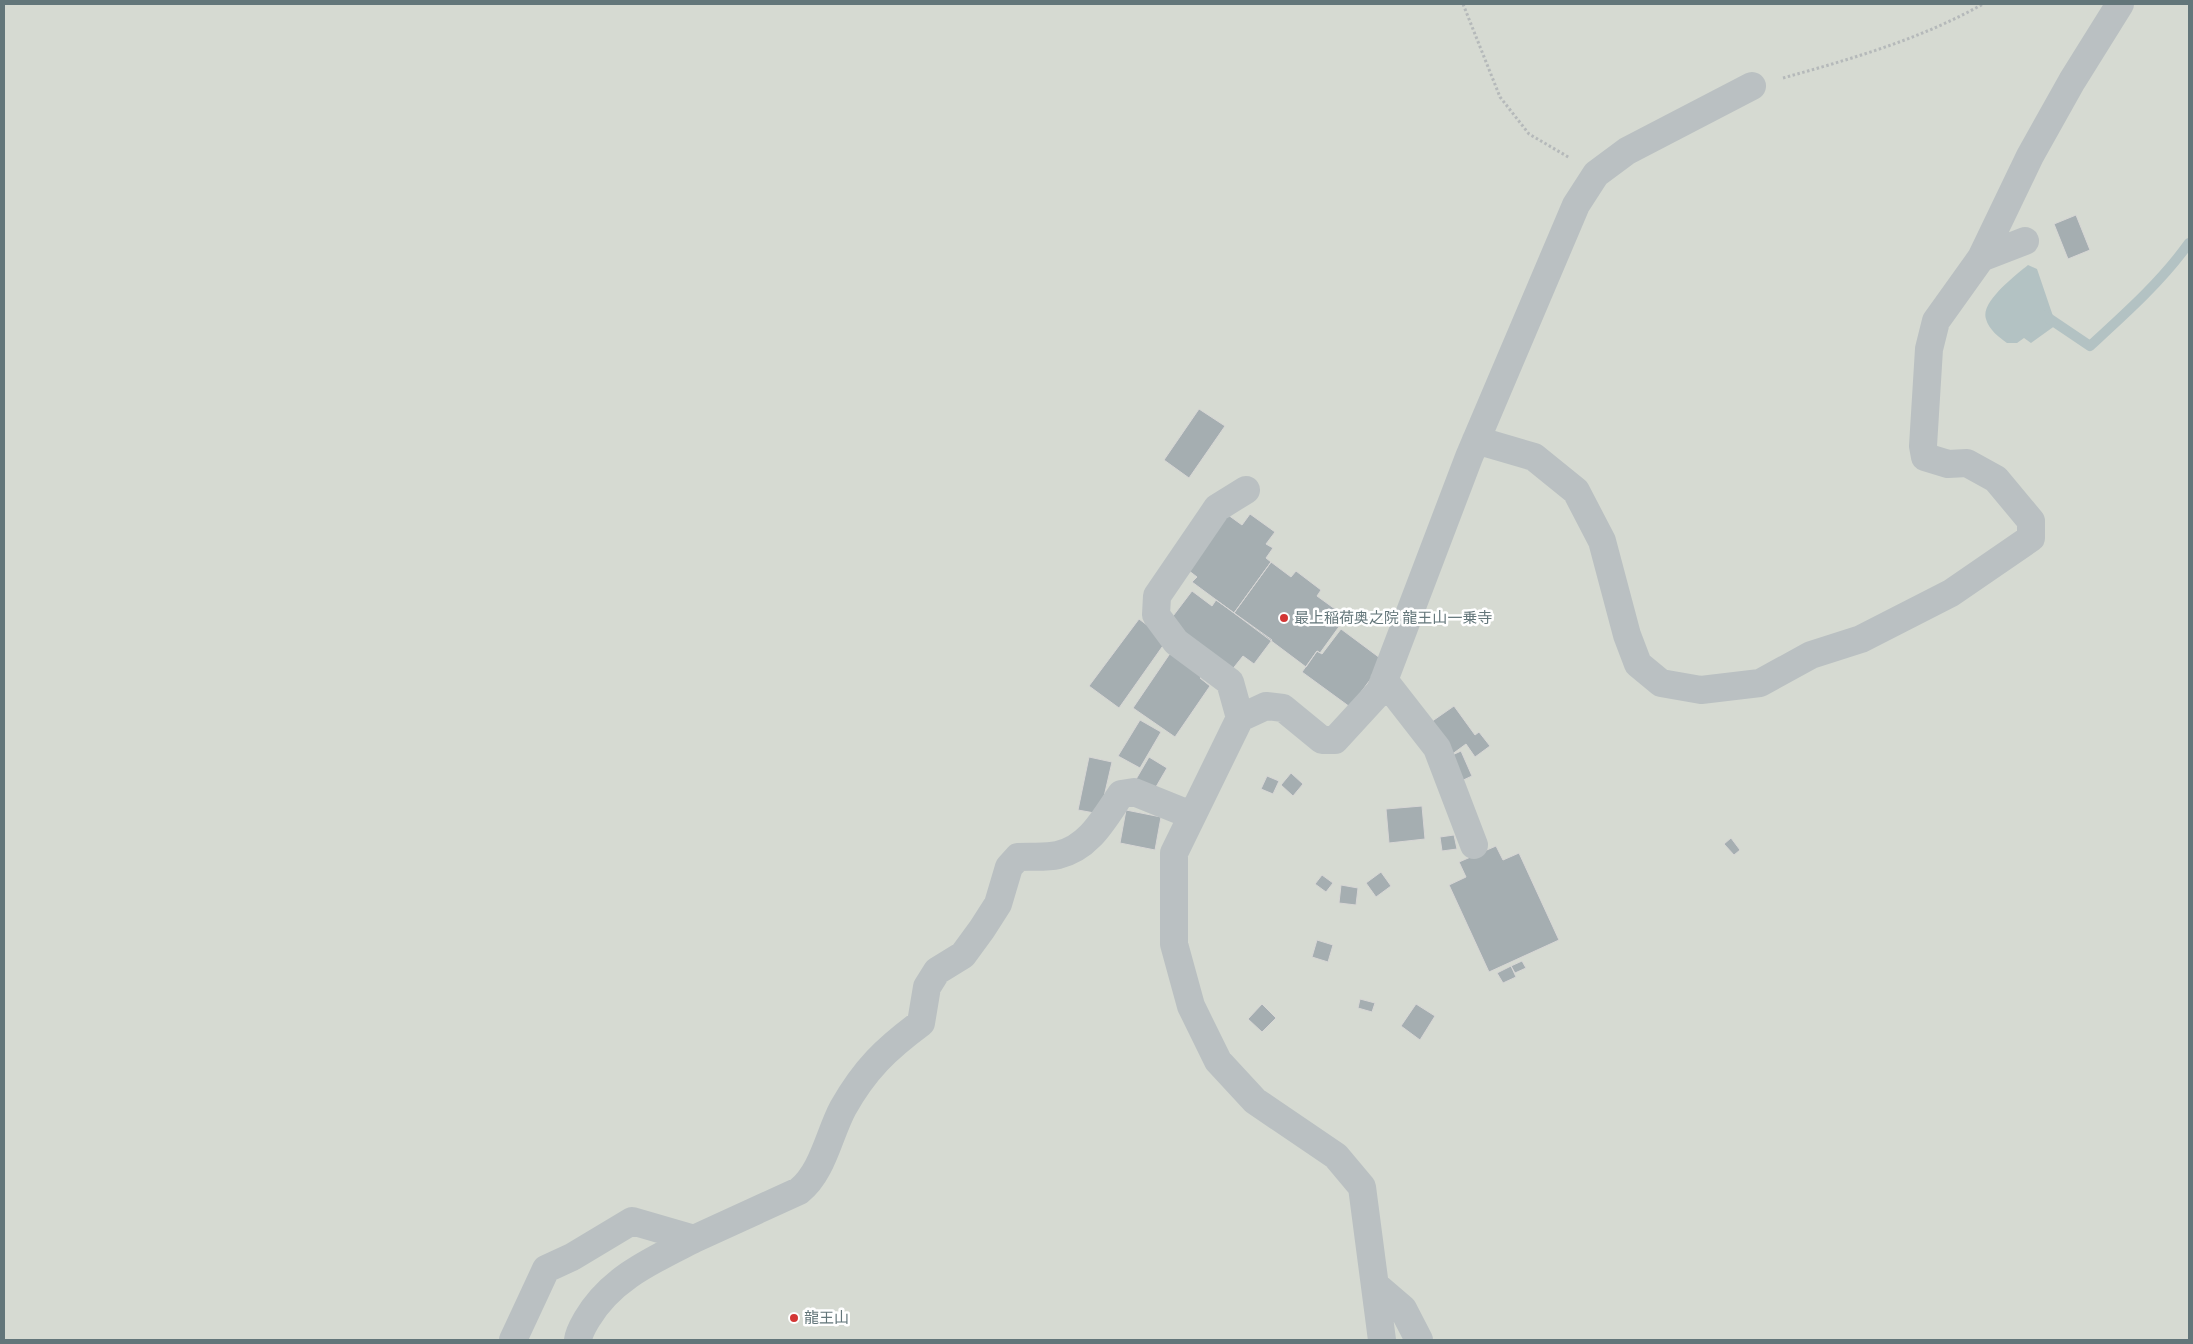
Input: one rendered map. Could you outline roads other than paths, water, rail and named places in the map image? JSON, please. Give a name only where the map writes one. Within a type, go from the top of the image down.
[{"type":"street","points":[[1476,440],[1534,457],[1576,491],[1602,541],[1627,635],[1638,664],[1661,683],[1701,690],[1760,683],[1811,655],[1861,640],[1950,594],[2031,538],[2031,521],[1996,480],[1967,463],[1948,464],[1925,457],[1923,446],[1929,349],[1936,321],[1981,258],[2030,156],[2072,81],[2120,4]]},
{"type":"street","points":[[1382,1340],[1362,1187],[1336,1156],[1255,1101],[1218,1061],[1190,1006],[1174,944],[1174,854],[1191,815],[1240,718],[1266,706],[1283,708],[1322,740],[1335,740],[1380,691],[1476,440],[1576,205],[1596,174],[1627,151],[1752,86]]},
{"type":"street","points":[[1981,258],[2025,241]]},
{"type":"street","points":[[1240,718],[1230,682],[1176,642],[1156,615],[1156,605],[1157,596],[1171,572],[1217,508],[1246,490]]},
{"type":"street","points":[[1384,680],[1436,748],[1474,845]]},
{"type":"street","points":[[578,1340],[578,1334],[597,1301],[636,1269],[694,1239],[799,1192],[810,1182],[843,1108],[866,1071],[893,1044],[921,1023],[927,987],[937,971],[962,955],[982,929],[998,904],[1009,868],[1018,857],[1057,855],[1080,846],[1096,831],[1121,794],[1134,792],[1191,815]]},
{"type":"street","points":[[513,1340],[538,1282],[546,1269],[572,1257],[618,1228],[632,1221],[694,1239]]},
{"type":"street","points":[[1375,1285],[1404,1308],[1419,1340]]},
{"type":"waterway","points":[[2044,315],[2090,346],[2155,284],[2189,243]]},
{"type":"place","name":"最上稲荷奥之院 龍王山一乗寺","points":[[1284,618]]},
{"type":"place","name":"龍王山","points":[[794,1318]]}]
